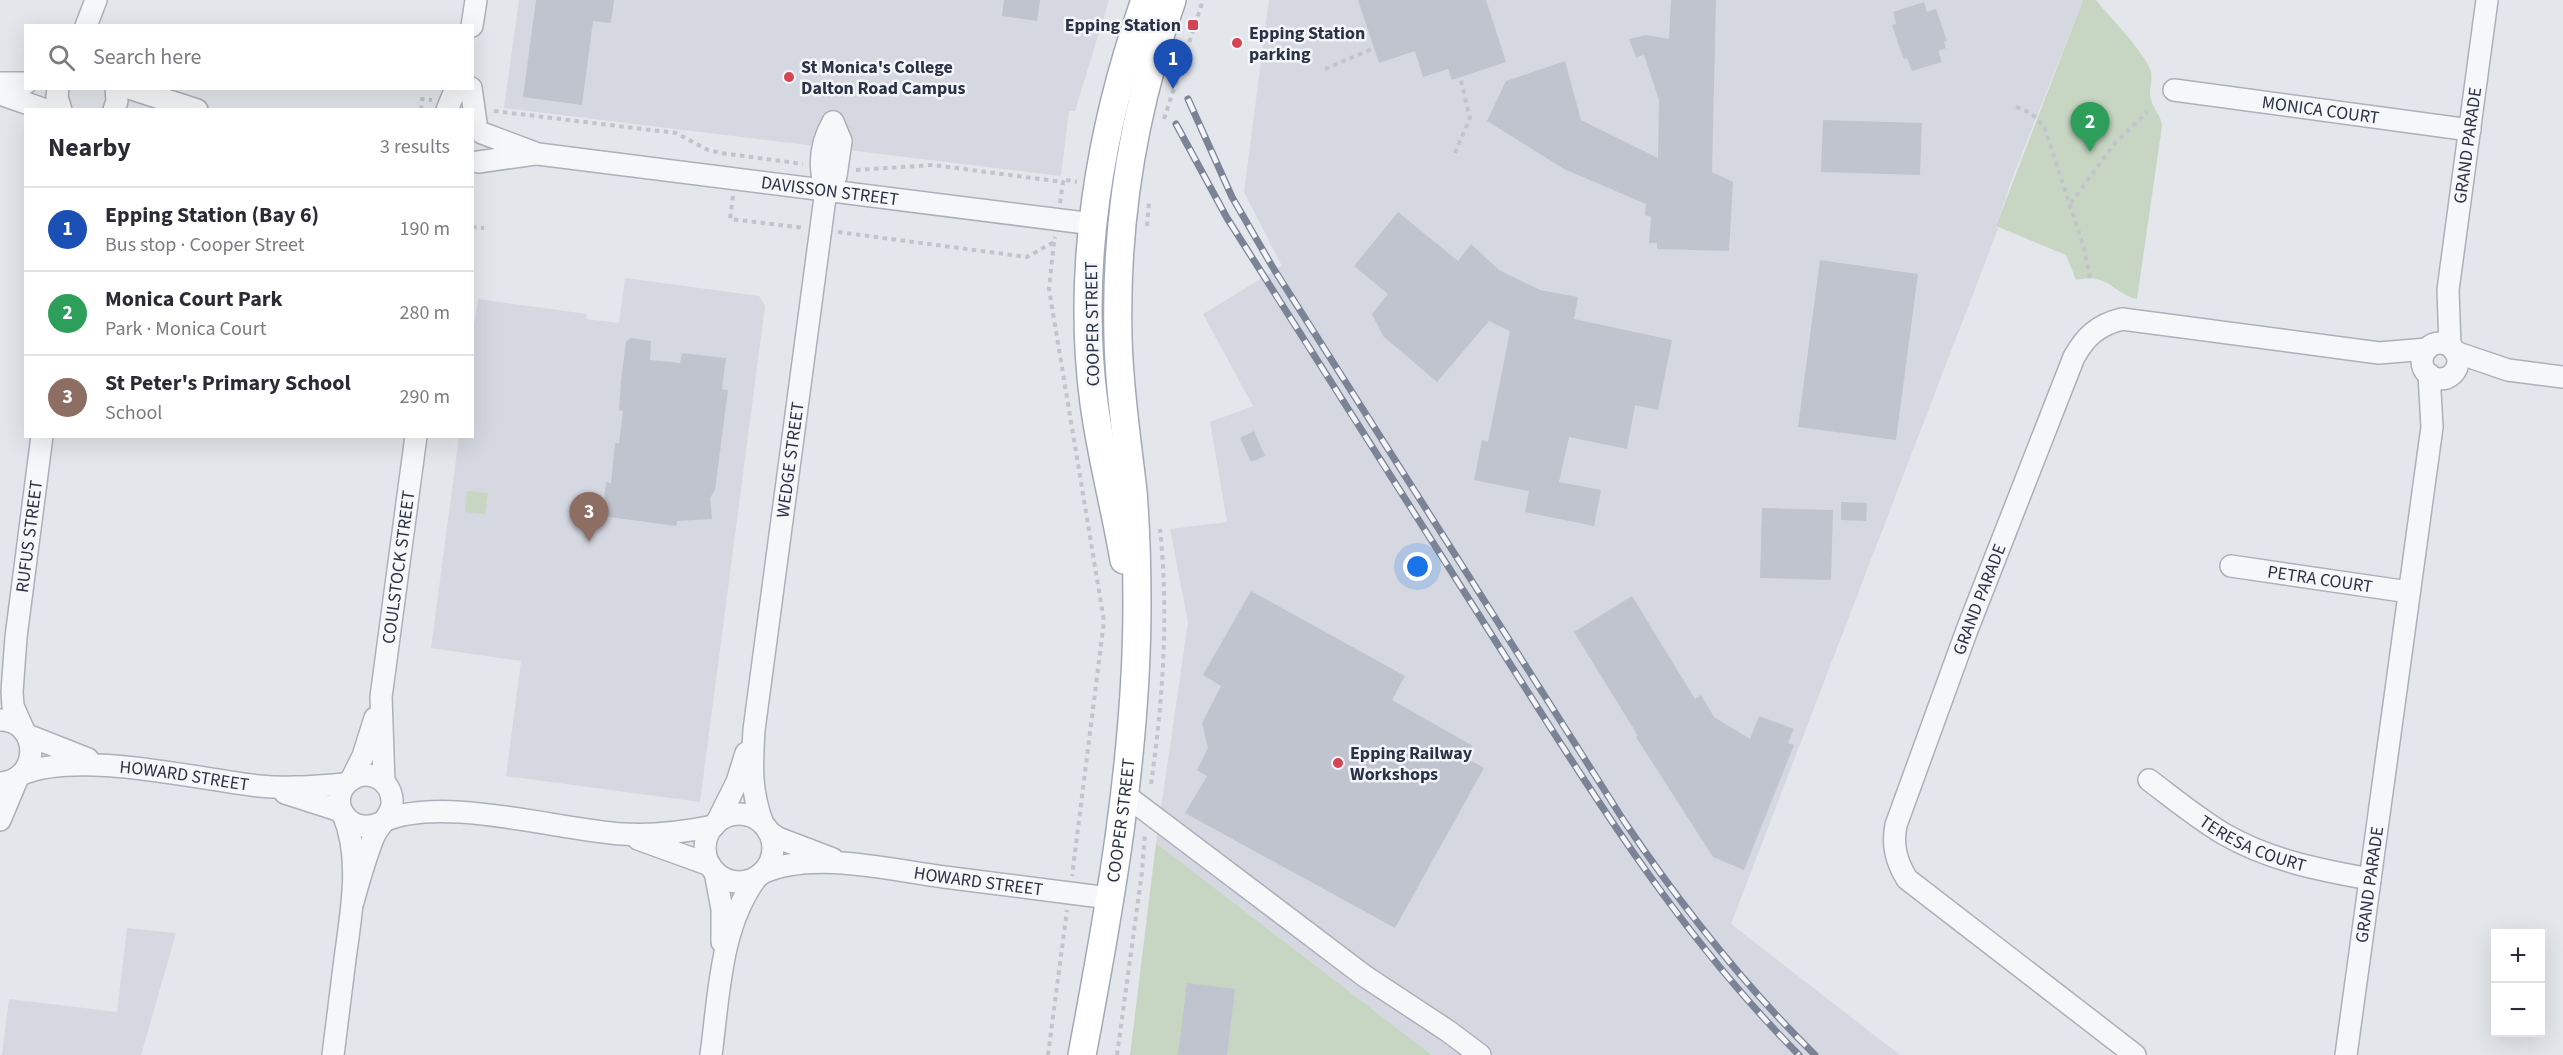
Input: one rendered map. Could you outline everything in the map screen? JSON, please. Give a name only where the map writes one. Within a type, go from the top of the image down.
[{"type":"main road","name":"COOPER STREET","points":[[1137,650],[1122,552],[1094,403],[1089,308],[1093,224],[1109,124],[1124,65],[1145,0]]},
{"type":"main road","name":"COOPER STREET","points":[[1082,1055],[1101,952],[1124,794],[1137,650],[1136,526],[1118,339],[1118,263],[1121,228],[1140,107],[1150,65],[1172,0]]},
{"type":"main road","name":"DAVISSON STREET","points":[[1093,224],[1121,228]]},
{"type":"main road","name":"COOPER STREET","points":[[1093,1055],[1101,952]]},
{"type":"street","points":[[87,24],[96,0]]},
{"type":"street","points":[[101,24],[102,0]]},
{"type":"street","points":[[472,24],[476,0]]},
{"type":"street","name":"GRAND PARADE","points":[[2346,1055],[2432,427],[2487,0]]},
{"type":"street","points":[[0,83],[24,83]]},
{"type":"street","points":[[58,90],[60,108]]},
{"type":"street","points":[[115,108],[116,90]]},
{"type":"street","points":[[135,90],[191,108]]},
{"type":"street","name":"MONICA COURT","points":[[2174,90],[2470,130]]},
{"type":"street","points":[[0,94],[40,108]]},
{"type":"street","name":"DAVISSON STREET","points":[[474,113],[538,154]]},
{"type":"street","points":[[474,124],[484,143],[475,164]]},
{"type":"street","name":"DAVISSON STREET","points":[[475,164],[538,154],[1093,224]]},
{"type":"street","points":[[826,189],[836,176],[829,168]]},
{"type":"street","name":"WEDGE STREET","points":[[766,827],[754,799],[752,773],[754,730],[826,189]]},
{"type":"street","name":"GRAND PARADE","points":[[2135,1055],[1907,879],[1896,856],[1894,843],[1896,825],[1967,630],[2074,357],[2088,336],[2105,324],[2122,319],[2440,361]]},
{"type":"street","points":[[2440,361],[2563,377]]},
{"type":"street","name":"RUFUS STREET","points":[[26,733],[13,706],[16,637],[42,438]]},
{"type":"street","name":"COULSTOCK STREET","points":[[348,782],[363,756],[381,697],[416,438]]},
{"type":"street","name":"PETRA COURT","points":[[2231,566],[2409,592]]},
{"type":"street","name":"RUFUS STREET","points":[[0,683],[16,637]]},
{"type":"street","name":"COULSTOCK STREET","points":[[381,697],[385,784]]},
{"type":"street","name":"HOWARD STREET","points":[[0,720],[16,724],[26,733],[106,766]]},
{"type":"street","name":"WEDGE STREET","points":[[716,824],[737,782],[754,730]]},
{"type":"street","points":[[0,820],[14,778],[31,756],[31,745],[26,733]]},
{"type":"street","name":"HOWARD STREET","points":[[14,778],[37,768],[61,765],[106,766],[261,786],[348,782]]},
{"type":"street","points":[[333,1055],[353,902],[353,853],[350,829],[342,812],[340,801],[348,782],[368,775],[420,800],[466,813]]},
{"type":"street","name":"TERESA COURT","points":[[2149,780],[2226,835],[2255,849],[2286,861],[2370,879]]},
{"type":"street","points":[[353,902],[368,851],[391,808],[391,793],[385,784]]},
{"type":"street","name":"HOWARD STREET","points":[[261,786],[342,812]]},
{"type":"street","points":[[1124,794],[1366,977],[1480,1055]]},
{"type":"street","points":[[342,812],[356,826],[372,827],[394,816],[418,812],[466,813],[623,834],[671,833],[716,824],[726,817],[745,815],[766,827],[772,842],[773,853],[769,864],[745,892],[737,913],[723,967],[711,1055]]},
{"type":"street","points":[[716,824],[705,845],[722,909],[723,967]]},
{"type":"street","name":"HOWARD STREET","points":[[766,827],[778,838],[847,864]]},
{"type":"street","points":[[623,834],[712,869],[724,879],[735,882],[760,875]]},
{"type":"street","name":"HOWARD STREET","points":[[760,875],[776,867],[798,863],[847,864],[1109,898]]},
{"type":"path","points":[[1325,69],[1374,48]]},
{"type":"path","points":[[1455,153],[1470,118],[1460,77]]},
{"type":"path","points":[[421,108],[422,99],[430,100],[438,97],[466,108],[484,104],[493,110],[676,133],[708,150],[721,153],[829,168],[880,170],[919,164],[1063,182],[1049,289],[1104,621],[1048,1055]]},
{"type":"path","points":[[2016,107],[2031,113],[2043,126],[2084,248],[2090,279]]},
{"type":"path","points":[[2070,204],[2115,143],[2147,112]]},
{"type":"path","points":[[730,219],[1027,257],[1054,242]]},
{"type":"path","points":[[474,227],[484,228]]},
{"type":"shaded area","name":"St Monica's College Dalton Road Campus","points":[[519,0],[1109,0],[1075,111],[1069,111],[1061,176],[504,108]]},
{"type":"shaded area","points":[[1269,0],[2083,0],[2012,179],[1996,226],[1998,229],[1731,924],[1900,1055],[1432,1055],[1156,843],[1188,622],[1170,529],[1227,522],[1210,422],[1253,406],[1203,314],[1282,266],[1244,192]]},
{"type":"shaded area","points":[[625,278],[759,296],[765,306],[700,802],[506,776],[521,661],[431,648],[459,438],[474,438],[474,326],[478,299],[587,314],[586,319],[619,323]]},
{"type":"shaded area","points":[[127,928],[176,933],[141,1055],[2,1055],[9,999],[117,1012]]},
{"type":"green space","points":[[2083,0],[2096,0],[2148,65],[2151,72],[2151,100],[2162,126],[2137,299],[2103,281],[2087,278],[2076,280],[2066,255],[1996,226]]},
{"type":"green space","points":[[467,491],[488,493],[485,514],[465,512]]},
{"type":"green space","points":[[1156,843],[1432,1055],[1130,1055]]},
{"type":"building","points":[[536,0],[614,0],[611,23],[593,21],[582,105],[523,97]]},
{"type":"building","points":[[1004,0],[1040,0],[1037,21],[1002,16]]},
{"type":"building","points":[[1358,0],[1486,0],[1506,62],[1452,80],[1448,69],[1423,77],[1415,51],[1379,63]]},
{"type":"building","points":[[1671,0],[1716,0],[1712,172],[1733,182],[1729,251],[1657,249],[1657,243],[1649,243],[1651,217],[1645,215],[1646,204],[1564,169],[1487,121],[1506,81],[1565,61],[1581,120],[1658,158],[1659,100],[1644,55],[1636,57],[1629,39],[1646,35],[1669,39]]},
{"type":"building","points":[[1924,2],[1927,12],[1936,9],[1947,41],[1944,42],[1946,48],[1938,51],[1942,62],[1912,71],[1907,58],[1904,59],[1892,25],[1896,24],[1893,12]]},
{"type":"building","points":[[1823,120],[1922,123],[1920,175],[1821,172]]},
{"type":"building","points":[[1398,212],[1458,261],[1471,244],[1499,270],[1540,290],[1578,297],[1574,319],[1672,340],[1658,410],[1635,405],[1627,449],[1569,437],[1559,482],[1601,490],[1594,526],[1525,512],[1529,491],[1474,480],[1482,440],[1488,442],[1510,331],[1489,321],[1437,382],[1383,336],[1372,314],[1388,294],[1354,266]]},
{"type":"building","points":[[1820,260],[1918,274],[1896,440],[1798,427]]},
{"type":"building","points":[[631,338],[651,341],[650,360],[680,363],[682,353],[726,358],[722,389],[728,390],[715,490],[710,498],[712,519],[677,521],[676,526],[602,516],[606,482],[611,483],[615,443],[619,443],[623,411],[619,410],[621,381],[626,342]]},
{"type":"building","points":[[1254,431],[1265,456],[1251,462],[1240,438]]},
{"type":"building","points":[[1841,502],[1867,503],[1866,521],[1841,520]]},
{"type":"building","points":[[1762,508],[1833,510],[1831,580],[1760,578]]},
{"type":"building","name":"Epping Railway Workshops","points":[[1251,591],[1405,676],[1392,700],[1473,746],[1466,758],[1484,768],[1395,928],[1185,813],[1207,776],[1197,770],[1208,748],[1202,723],[1221,686],[1203,675]]},
{"type":"building","points":[[1632,596],[1695,699],[1701,695],[1714,717],[1750,739],[1759,716],[1794,729],[1788,743],[1794,745],[1744,870],[1713,857],[1636,737],[1638,736],[1574,632]]},
{"type":"building","points":[[1187,983],[1235,989],[1227,1055],[1178,1055]]},
{"type":"railway","points":[[1188,99],[1232,197],[1272,266],[1624,821],[1667,883],[1738,972],[1815,1055]]},
{"type":"railway","points":[[1176,124],[1227,218],[1602,806],[1637,858],[1713,959],[1799,1055]]},
{"type":"place","name":"Epping Station","points":[[1193,25]]},
{"type":"place","name":"Epping Station parking","points":[[1237,43]]},
{"type":"place","name":"St Monica's College Dalton Road Campus","points":[[789,77]]},
{"type":"place","name":"Epping Station (Bay 6)","points":[[1173,89]]},
{"type":"place","name":"Monica Court Park","points":[[2090,152]]},
{"type":"place","name":"St Peter's Primary School","points":[[589,542]]},
{"type":"place","name":"Epping Railway Workshops","points":[[1338,763]]}]
